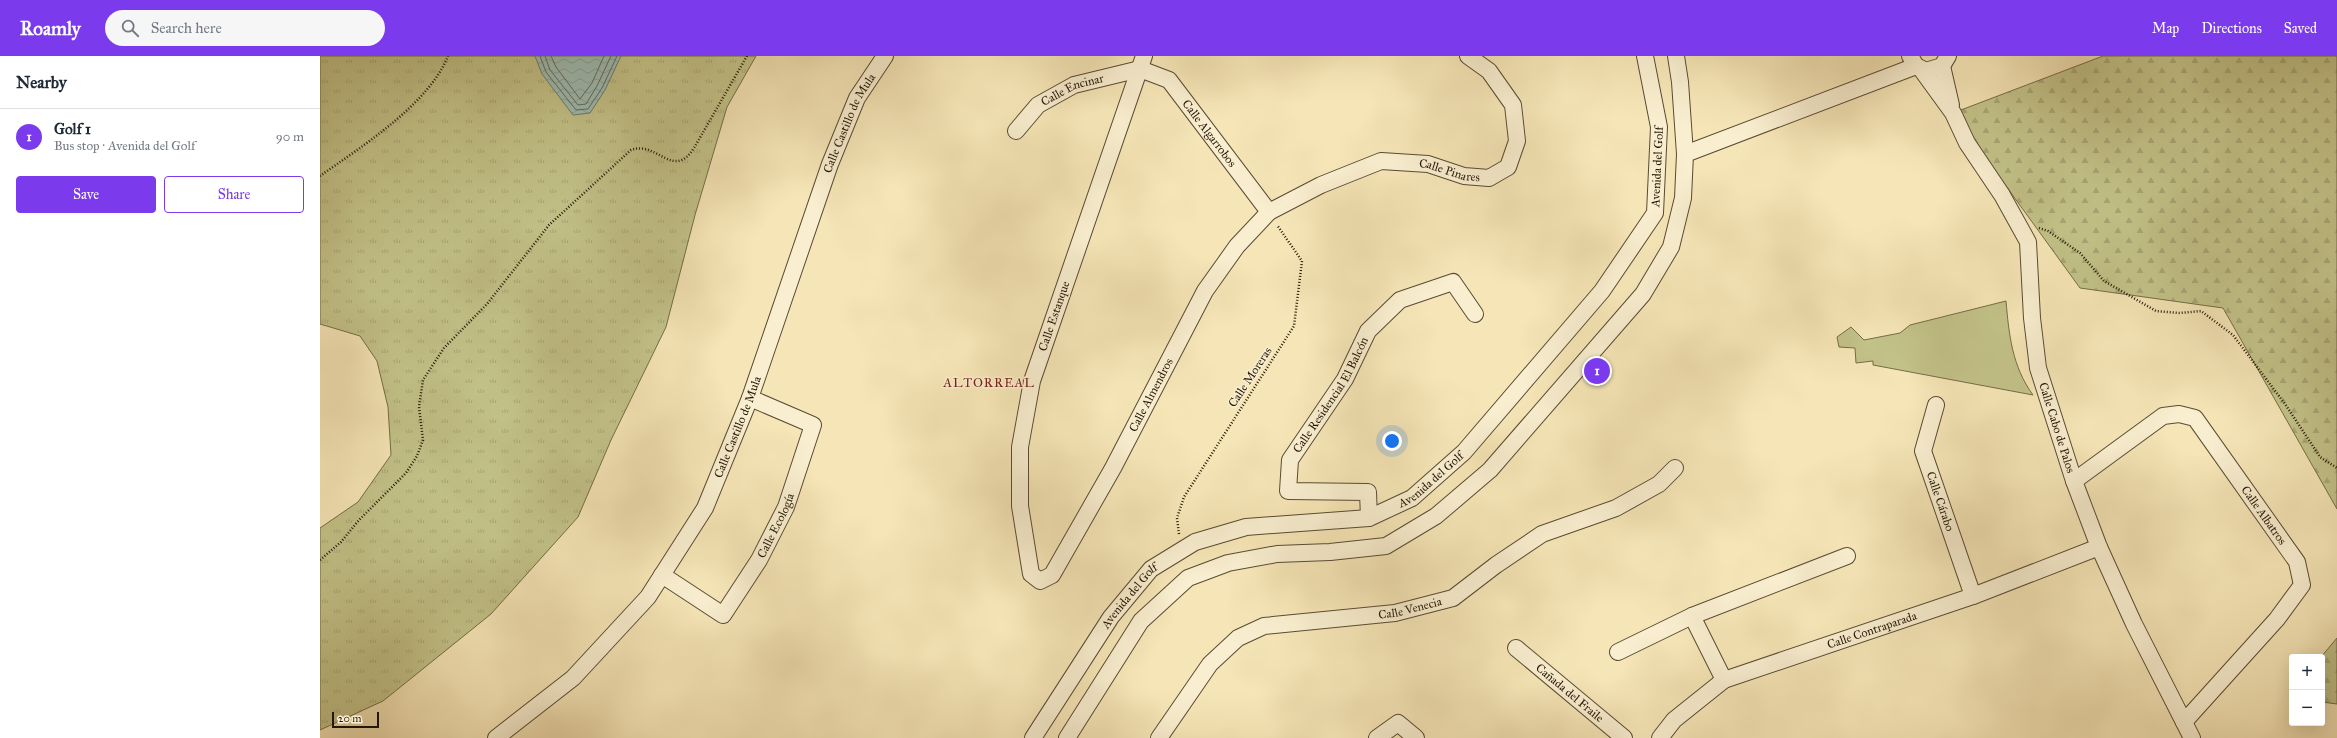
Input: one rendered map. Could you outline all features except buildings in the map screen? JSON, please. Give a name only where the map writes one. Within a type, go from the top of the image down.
[{"type":"street","name":"Calle Castillo de Mula","points":[[496,738],[572,678],[648,597],[705,508],[750,398],[830,164],[857,98],[885,56]]},
{"type":"street","name":"Calle Pinares","points":[[1269,212],[1321,185],[1381,161],[1428,164],[1464,176],[1489,178],[1508,167],[1517,141],[1513,105],[1489,71],[1468,56]]},
{"type":"street","name":"Avenida del Golf","points":[[1033,738],[1111,617],[1151,569],[1195,542],[1246,528],[1369,518],[1412,498],[1464,452],[1602,291],[1655,213],[1659,127],[1645,56]]},
{"type":"street","name":"Avenida del Golf","points":[[1067,738],[1141,621],[1188,578],[1228,563],[1278,554],[1330,552],[1386,546],[1436,516],[1490,470],[1642,294],[1671,246],[1683,198],[1685,154],[1680,82],[1676,56]]},
{"type":"street","points":[[1685,154],[1916,64],[1932,70],[1949,60]]},
{"type":"street","name":"Calle Cabo de Palos","points":[[1949,60],[1953,113]]},
{"type":"street","name":"Calle Algarrobos","points":[[1142,62],[1169,80],[1269,212]]},
{"type":"street","name":"Calle Encinar","points":[[1016,131],[1038,106],[1074,85],[1142,62]]},
{"type":"street","name":"Calle Estanque","points":[[1040,581],[1031,574],[1020,506],[1020,447],[1032,381],[1142,62]]},
{"type":"street","name":"Calle Cabo de Palos","points":[[1916,64],[1953,113],[1967,143],[2002,194],[2028,242],[2032,318],[2038,368],[2074,481],[2099,547],[2134,624],[2192,738]]},
{"type":"street","name":"Calle Almendros","points":[[1040,581],[1052,575],[1110,475],[1205,291],[1237,246],[1269,212]]},
{"type":"street","name":"Calle Residencial El Balcón","points":[[1369,518],[1368,492],[1288,491],[1290,460],[1345,380],[1368,331],[1400,300],[1453,282],[1475,314]]},
{"type":"street","name":"Calle Ecología","points":[[662,575],[723,615],[759,560],[786,507],[813,425],[750,398]]},
{"type":"street","name":"Calle Cárabo","points":[[1936,405],[1923,451],[1973,596]]},
{"type":"street","name":"Calle Albatros","points":[[2074,481],[2163,416],[2179,414],[2195,418],[2297,562],[2302,585],[2277,619],[2184,722]]},
{"type":"street","name":"Calle Venecia","points":[[1159,738],[1210,664],[1238,638],[1264,626],[1395,613],[1452,598],[1496,565],[1542,534],[1616,508],[1659,484],[1675,468]]},
{"type":"street","name":"Calle Contraparada","points":[[1660,738],[1674,720],[1724,680],[1973,596],[2099,547]]},
{"type":"street","points":[[1618,652],[1692,616],[1847,556]]},
{"type":"street","points":[[1692,616],[1724,680]]},
{"type":"street","name":"Cañada del Fraile","points":[[1516,648],[1624,738]]},
{"type":"street","points":[[1377,738],[1398,723],[1416,738]]},
{"type":"path","points":[[320,176],[393,122],[416,100],[435,78],[448,56]]},
{"type":"path","points":[[320,560],[341,542],[359,520],[406,473],[417,456],[423,440],[419,407],[423,380],[451,339],[487,304],[549,225],[631,150],[645,148],[670,161],[681,161],[685,158],[694,148],[747,56]]},
{"type":"path","name":"Calle Moreras","points":[[1182,549],[1177,518],[1184,497],[1294,326],[1302,261],[1269,212]]},
{"type":"path","points":[[2017,222],[2048,231],[2080,253],[2104,281],[2156,311],[2180,313],[2200,311],[2233,335],[2285,404],[2320,457],[2337,468]]},
{"type":"green space","points":[[320,56],[756,56],[727,107],[695,215],[666,327],[611,440],[578,517],[491,614],[383,701],[320,730],[320,528],[358,502],[391,455],[388,407],[377,361],[360,336],[320,324]]},
{"type":"green space","points":[[2103,56],[2337,56],[2337,509],[2223,308],[2080,288],[1953,113]]},
{"type":"green space","points":[[2006,301],[2010,338],[2016,361],[2020,373],[2033,395],[1873,365],[1873,361],[1856,363],[1855,348],[1839,347],[1837,337],[1851,327],[1864,340],[1900,333],[1910,325]]},
{"type":"green space","points":[[2337,638],[2337,704],[2325,702],[2325,654],[2324,654]]},
{"type":"water","points":[[535,56],[621,56],[605,90],[590,113],[573,115],[542,74]]},
{"type":"place","name":"Golf 1","points":[[1597,371]]},
{"type":"district","name":"ALTORREAL","points":[[989,382]]}]
